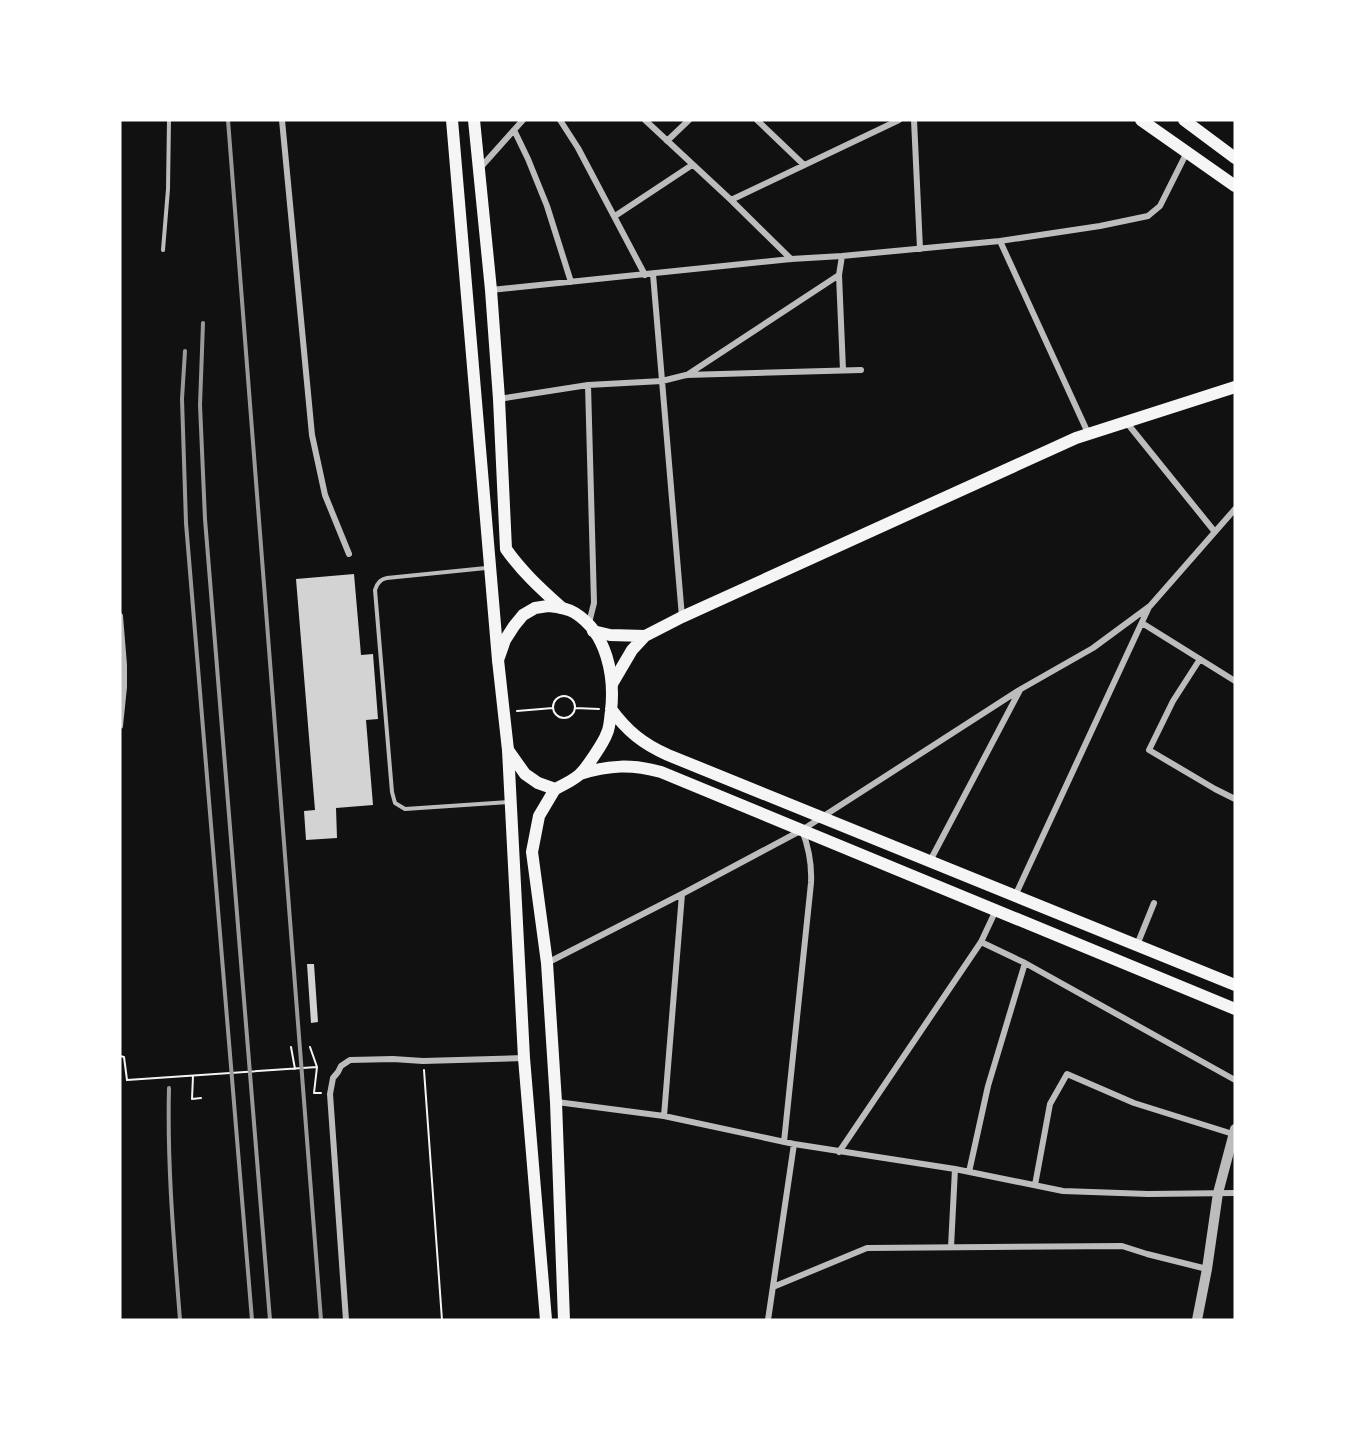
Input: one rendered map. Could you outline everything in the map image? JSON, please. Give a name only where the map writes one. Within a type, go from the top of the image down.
[{"type":"main road","points":[[452,120],[504,711],[524,1058],[546,1320]]},
{"type":"main road","points":[[474,120],[491,290],[506,549],[532,581],[562,608]]},
{"type":"main road","points":[[1141,120],[1235,186]]},
{"type":"main road","points":[[1184,120],[1235,158]]},
{"type":"main road","points":[[612,684],[632,650],[645,636],[682,617],[1076,438],[1235,387]]},
{"type":"main road","points":[[498,660],[505,640],[514,626],[523,615],[535,608],[548,606],[574,612],[591,627],[606,652],[613,694],[608,733],[580,774]]},
{"type":"main road","points":[[591,627],[610,635],[645,636]]},
{"type":"main road","points":[[611,709],[630,732],[654,749],[1235,985]]},
{"type":"main road","points":[[507,750],[525,774],[538,783],[555,789]]},
{"type":"main road","points":[[564,1320],[556,1102],[547,963],[532,852],[538,816],[555,789],[580,774],[612,766],[629,766],[661,772],[1235,1009]]},
{"type":"street","points":[[282,120],[312,435],[325,495],[349,554]]},
{"type":"street","points":[[478,170],[523,120]]},
{"type":"street","points":[[560,120],[649,274],[662,381],[682,617]]},
{"type":"street","points":[[645,120],[791,259]]},
{"type":"street","points":[[667,141],[689,120]]},
{"type":"street","points":[[757,120],[804,165]]},
{"type":"street","points":[[731,200],[899,120]]},
{"type":"street","points":[[914,120],[920,249]]},
{"type":"street","points":[[514,130],[547,206],[571,282]]},
{"type":"street","points":[[491,290],[791,259],[1000,241],[1100,226],[1148,216],[1160,206],[1187,152]]},
{"type":"street","points":[[615,216],[692,165]]},
{"type":"street","points":[[1000,241],[1089,434]]},
{"type":"street","points":[[842,256],[839,275],[843,370]]},
{"type":"street","points":[[686,375],[839,275]]},
{"type":"street","points":[[499,399],[588,385],[662,381],[686,375],[861,370]]},
{"type":"street","points":[[588,385],[594,603],[591,627]]},
{"type":"street","points":[[1126,422],[1215,532]]},
{"type":"street","points":[[547,963],[802,830],[1021,689],[1093,648],[1150,606],[1235,509]]},
{"type":"street","points":[[1016,896],[1150,606]]},
{"type":"street","points":[[120,616],[124,656],[120,726]]},
{"type":"street","points":[[1142,623],[1235,681]]},
{"type":"street","points":[[1200,659],[1173,700],[1149,750],[1235,799]]},
{"type":"street","points":[[929,861],[1021,689]]},
{"type":"street","points":[[784,1142],[811,883],[810,853],[802,830]]},
{"type":"street","points":[[664,1116],[682,894]]},
{"type":"street","points":[[1137,945],[1154,903]]},
{"type":"street","points":[[839,1152],[981,942],[996,910]]},
{"type":"street","points":[[981,942],[1025,963],[1235,1080]]},
{"type":"street","points":[[969,1172],[988,1086],[1025,963]]},
{"type":"street","points":[[346,1320],[330,1094],[333,1078],[350,1060],[423,1061],[524,1058]]},
{"type":"street","points":[[1035,1185],[1050,1104],[1067,1074],[1134,1103],[1234,1132],[1218,1193],[1197,1320]]},
{"type":"street","points":[[556,1102],[664,1116],[794,1144],[969,1172],[1063,1191],[1148,1194],[1235,1193]]},
{"type":"street","points":[[768,1320],[794,1144]]},
{"type":"street","points":[[951,1247],[955,1170]]},
{"type":"street","points":[[773,1287],[867,1248],[1122,1246],[1207,1269]]},
{"type":"lane","points":[[163,250],[168,189],[169,120]]},
{"type":"lane","points":[[491,568],[387,578],[379,581],[375,590],[392,792],[395,803],[405,809],[510,802]]},
{"type":"path","points":[[568,697],[575,708],[572,715],[562,718],[556,715],[553,708],[555,701],[568,697]]},
{"type":"path","points":[[504,711],[553,708]]},
{"type":"path","points":[[575,708],[611,709]]},
{"type":"path","points":[[291,1047],[295,1069]]},
{"type":"path","points":[[310,1047],[317,1067],[314,1093]]},
{"type":"path","points":[[120,1056],[124,1057],[127,1080],[317,1067]]},
{"type":"path","points":[[423,1061],[442,1320]]},
{"type":"path","points":[[193,1076],[192,1099],[201,1098]]},
{"type":"building","points":[[354,574],[361,655],[373,654],[378,719],[366,720],[373,805],[336,808],[337,838],[306,840],[304,811],[315,810],[296,579]]},
{"type":"building","points":[[307,964],[314,964],[318,1022],[311,1023]]},
{"type":"railway","points":[[228,120],[321,1320]]},
{"type":"railway","points":[[203,323],[200,405],[205,519],[270,1320]]},
{"type":"railway","points":[[185,351],[182,399],[186,523],[252,1320]]},
{"type":"railway","points":[[169,1088],[170,1175],[180,1320]]}]
